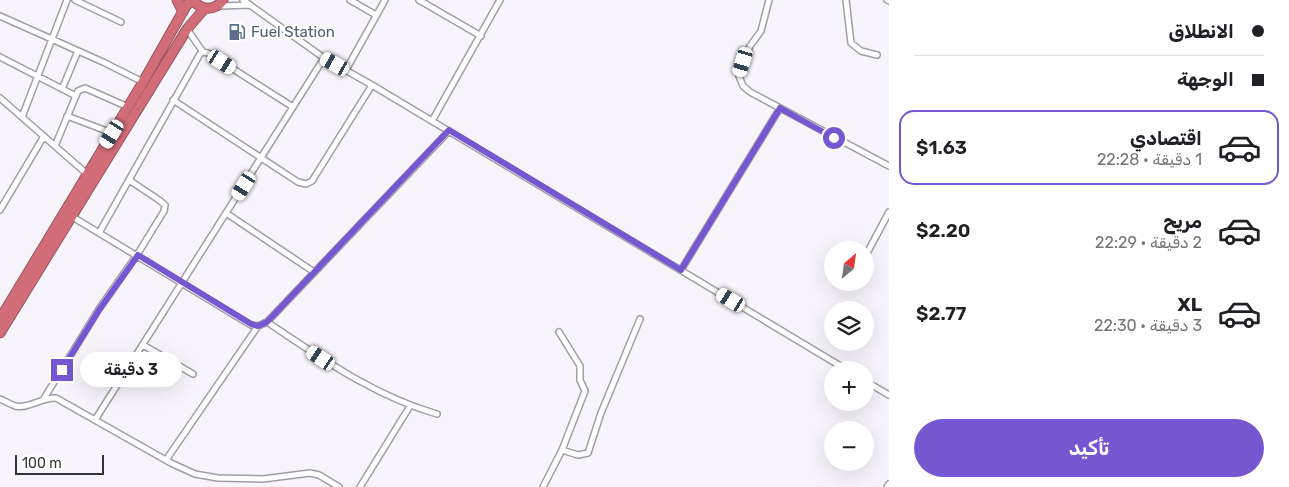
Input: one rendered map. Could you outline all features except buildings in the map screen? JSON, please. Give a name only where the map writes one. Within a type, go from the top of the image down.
[{"type":"highway","points":[[177,0],[183,12]]},
{"type":"highway","points":[[0,333],[68,214],[87,174],[183,12],[193,0],[205,8]]},
{"type":"highway","points":[[0,319],[187,29],[205,8],[220,3]]},
{"type":"street","points":[[22,117],[67,0]]},
{"type":"street","points":[[75,0],[121,22]]},
{"type":"street","points":[[242,0],[252,3],[324,58],[372,84],[832,361]]},
{"type":"street","points":[[350,0],[376,15]]},
{"type":"street","points":[[346,70],[385,0]]},
{"type":"street","points":[[419,0],[481,36]]},
{"type":"street","points":[[432,121],[500,0]]},
{"type":"street","points":[[769,0],[760,31],[750,46],[739,76],[743,86],[750,92],[889,166]]},
{"type":"street","points":[[846,0],[851,43],[861,51],[877,55]]},
{"type":"street","points":[[220,3],[252,3]]},
{"type":"street","points":[[0,16],[143,82]]},
{"type":"street","points":[[187,29],[203,52],[208,53],[293,107]]},
{"type":"street","points":[[62,89],[78,51]]},
{"type":"street","points":[[99,232],[173,100],[203,52]]},
{"type":"street","points":[[0,57],[76,96]]},
{"type":"street","points":[[95,420],[324,58]]},
{"type":"street","points":[[173,100],[298,182],[306,184],[312,181],[372,84]]},
{"type":"street","points":[[55,146],[78,91],[85,88],[128,107]]},
{"type":"street","points":[[0,99],[87,174]]},
{"type":"street","points":[[681,270],[780,108]]},
{"type":"street","points":[[68,116],[112,134]]},
{"type":"street","points":[[166,460],[258,326],[267,322],[449,130]]},
{"type":"street","points":[[0,210],[44,136]]},
{"type":"street","points":[[44,400],[99,310],[138,255],[164,211],[165,205],[129,180]]},
{"type":"street","points":[[874,241],[889,212]]},
{"type":"street","points":[[226,213],[314,272]]},
{"type":"street","points":[[68,214],[251,324],[258,326]]},
{"type":"street","points":[[562,450],[578,455],[588,453],[601,413],[640,319]]},
{"type":"street","points":[[267,322],[334,367],[410,406],[437,414]]},
{"type":"street","points":[[543,487],[562,450],[585,391],[580,380],[580,366],[559,332]]},
{"type":"street","points":[[143,345],[193,374]]},
{"type":"street","points":[[874,386],[889,395]]},
{"type":"street","points":[[0,399],[16,406],[21,406],[56,398],[185,470],[205,476],[263,479],[310,473],[319,475],[340,487]]},
{"type":"street","points":[[360,487],[410,406]]},
{"type":"place","name":"Fuel Station","points":[[237,32]]},
{"type":"route","points":[[62,370],[99,310],[138,255],[251,324],[258,326],[267,322],[449,130],[681,270],[780,108],[834,138]]}]
